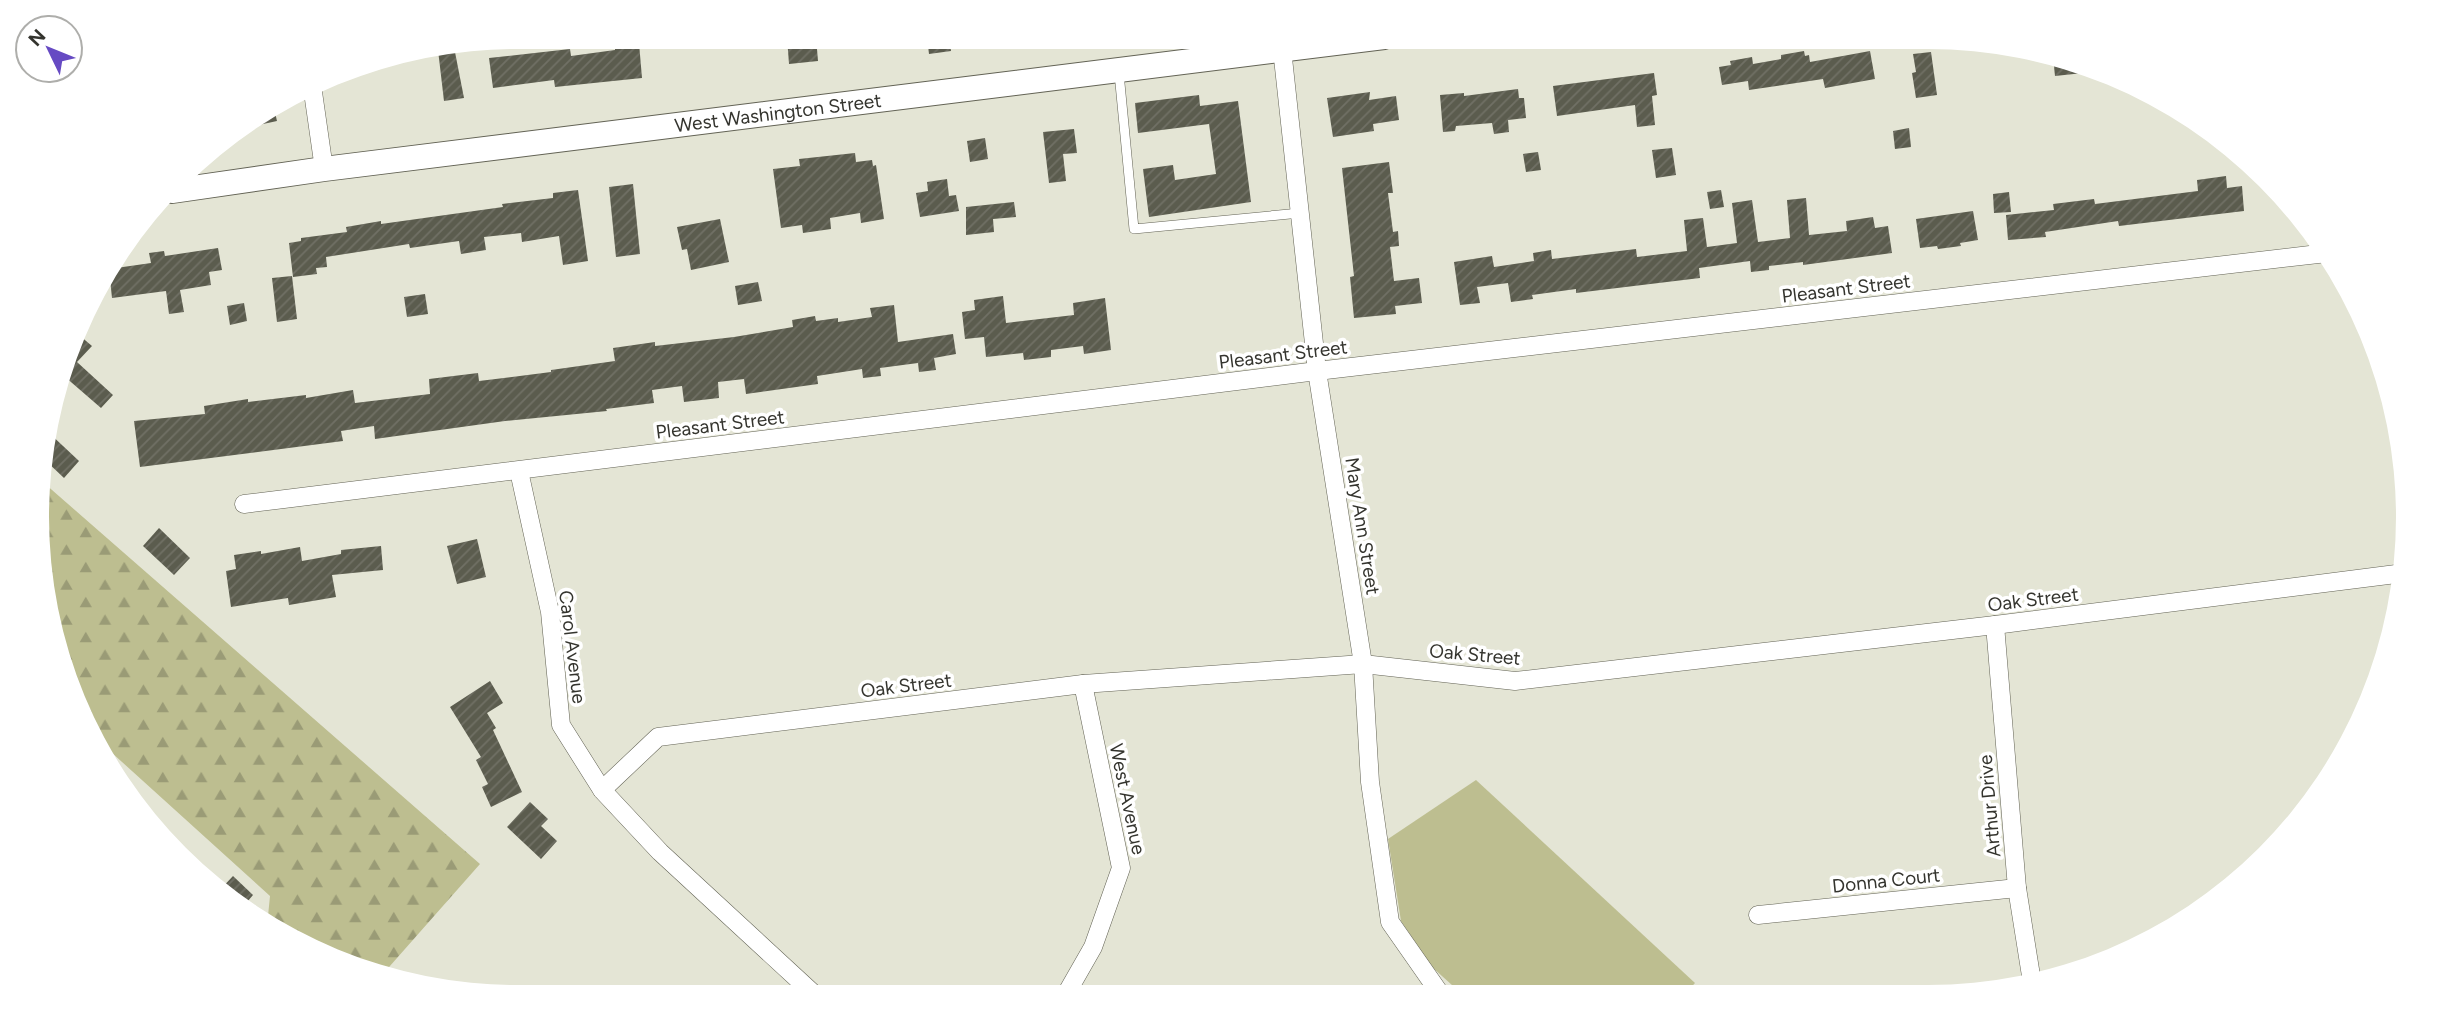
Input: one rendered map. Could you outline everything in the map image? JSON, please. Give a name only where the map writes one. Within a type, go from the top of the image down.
[{"type":"main road","name":"West Washington Street","points":[[183,189],[324,169],[1119,69],[1254,49],[1282,49]]},
{"type":"street","name":"Mary Ann Street","points":[[1282,49],[1317,371],[1363,664],[1370,782],[1390,922],[1434,985]]},
{"type":"street","points":[[314,96],[324,169]]},
{"type":"street","name":"Pleasant Street","points":[[244,504],[1317,371],[2315,254]]},
{"type":"street","name":"Carol Avenue","points":[[519,471],[550,612],[562,725],[602,790],[660,852],[804,985]]},
{"type":"street","name":"Oak Street","points":[[602,790],[658,737],[1083,684],[1363,664],[1514,681],[1995,625],[2392,573]]},
{"type":"street","name":"Arthur Drive","points":[[1995,625],[2017,888],[2031,973]]},
{"type":"street","name":"West Avenue","points":[[1071,985],[1093,947],[1121,868],[1083,684]]},
{"type":"street","name":"Donna Court","points":[[1758,915],[2017,888]]},
{"type":"lane","points":[[1119,69],[1133,229],[1300,213]]},
{"type":"green space","points":[[50,488],[480,864],[389,967],[338,949],[283,922],[268,913],[270,896],[115,755],[97,724],[74,667],[58,608],[50,548]]},
{"type":"green space","points":[[1476,780],[1695,983],[1452,985],[1432,967],[1401,921],[1388,839]]},
{"type":"building","points":[[570,49],[571,56],[640,49],[642,78],[555,87],[554,80],[493,88],[489,58]]},
{"type":"building","points":[[788,49],[817,49],[818,61],[789,64]]},
{"type":"building","points":[[928,49],[951,49],[951,51],[929,54]]},
{"type":"building","points":[[1804,51],[1805,56],[1809,55],[1810,62],[1870,51],[1875,79],[1825,88],[1823,79],[1749,90],[1748,81],[1722,85],[1719,67],[1731,65],[1730,61],[1752,57],[1753,64]]},
{"type":"building","points":[[1931,52],[1937,95],[1916,98],[1912,73],[1916,72],[1913,54]]},
{"type":"building","points":[[455,53],[464,98],[444,101],[439,56]]},
{"type":"building","points":[[2054,67],[2077,74],[2055,76]]},
{"type":"building","points":[[1654,73],[1657,95],[1652,96],[1655,125],[1637,127],[1635,105],[1557,116],[1553,86]]},
{"type":"building","points":[[1518,89],[1519,98],[1524,98],[1526,118],[1508,120],[1509,132],[1494,134],[1492,123],[1456,126],[1455,131],[1443,132],[1440,95],[1464,93],[1464,96]]},
{"type":"building","points":[[1370,92],[1369,100],[1396,96],[1399,120],[1373,124],[1374,131],[1333,137],[1327,98]]},
{"type":"building","points":[[1199,95],[1200,106],[1238,101],[1251,202],[1149,217],[1143,169],[1173,165],[1175,180],[1216,174],[1209,124],[1138,133],[1135,103]]},
{"type":"building","points":[[276,116],[277,121],[264,124]]},
{"type":"building","points":[[1909,128],[1911,147],[1895,149],[1893,131]]},
{"type":"building","points":[[1074,129],[1077,153],[1063,154],[1066,181],[1049,183],[1043,132]]},
{"type":"building","points":[[985,138],[988,159],[970,162],[967,141]]},
{"type":"building","points":[[1672,148],[1676,175],[1656,178],[1652,150]]},
{"type":"building","points":[[1538,152],[1541,170],[1526,172],[1523,154]]},
{"type":"building","points":[[855,153],[856,162],[872,160],[873,166],[876,165],[884,219],[861,223],[860,213],[830,218],[831,229],[803,233],[802,225],[781,228],[773,169],[800,166],[799,159]]},
{"type":"building","points":[[1389,162],[1393,193],[1388,193],[1393,232],[1398,231],[1399,246],[1390,247],[1394,281],[1419,278],[1422,303],[1395,306],[1396,314],[1354,318],[1350,277],[1354,276],[1342,168]]},
{"type":"building","points":[[2226,176],[2227,188],[2242,186],[2244,211],[2119,226],[2118,221],[2045,232],[2046,237],[2008,240],[2006,215],[2054,210],[2053,204],[2094,199],[2095,204],[2198,191],[2197,180]]},
{"type":"building","points":[[947,179],[949,196],[956,195],[959,211],[920,217],[916,193],[928,191],[927,182]]},
{"type":"building","points":[[633,184],[640,254],[616,257],[609,187]]},
{"type":"building","points":[[578,190],[588,261],[563,265],[559,236],[522,242],[521,233],[484,237],[486,250],[461,254],[459,241],[410,248],[409,244],[326,257],[327,267],[316,268],[317,274],[293,277],[289,243],[301,241],[301,238],[347,232],[346,227],[381,221],[381,224],[503,207],[502,204],[553,198],[553,193]]},
{"type":"building","points":[[1721,190],[1724,207],[1710,209],[1707,192]]},
{"type":"building","points":[[2009,192],[2011,212],[1994,213],[1993,194]]},
{"type":"building","points":[[1806,198],[1809,235],[1847,231],[1846,221],[1873,217],[1875,228],[1888,226],[1892,253],[1803,265],[1803,262],[1769,266],[1769,270],[1751,272],[1750,261],[1699,268],[1700,278],[1576,293],[1576,289],[1532,295],[1533,299],[1511,302],[1508,283],[1477,287],[1480,303],[1460,305],[1454,262],[1492,256],[1494,267],[1534,261],[1533,253],[1551,250],[1552,259],[1636,249],[1637,257],[1687,251],[1684,220],[1703,218],[1707,247],[1737,243],[1732,203],[1752,200],[1758,242],[1790,238],[1787,200]]},
{"type":"building","points":[[1014,202],[1016,217],[993,219],[994,232],[966,235],[966,207]]},
{"type":"building","points":[[1973,211],[1978,240],[1960,243],[1961,246],[1920,248],[1916,219]]},
{"type":"building","points":[[720,219],[729,262],[691,270],[687,249],[682,250],[677,227]]},
{"type":"building","points":[[218,248],[222,270],[209,272],[211,285],[180,290],[184,312],[169,314],[166,291],[112,298],[111,285],[122,267],[151,263],[149,253],[164,251],[165,256]]},
{"type":"building","points":[[292,276],[297,319],[277,322],[272,278]]},
{"type":"building","points":[[758,282],[762,301],[738,305],[735,286]]},
{"type":"building","points":[[425,294],[428,314],[407,317],[404,297]]},
{"type":"building","points":[[1003,296],[1006,323],[1074,315],[1073,303],[1105,298],[1111,350],[1084,354],[1083,346],[1051,350],[1051,357],[1024,360],[1023,353],[986,357],[984,337],[965,339],[962,312],[975,310],[974,300]]},
{"type":"building","points":[[244,303],[247,321],[230,325],[227,306]]},
{"type":"building","points":[[894,305],[898,342],[953,334],[956,354],[934,358],[936,370],[919,372],[918,363],[880,368],[881,376],[863,378],[862,369],[817,376],[818,384],[746,394],[744,379],[718,382],[719,398],[684,402],[682,386],[652,390],[654,403],[606,409],[607,411],[505,421],[375,439],[374,426],[341,431],[343,441],[140,467],[134,421],[205,414],[204,406],[248,399],[248,402],[306,395],[306,398],[353,390],[355,403],[430,394],[429,379],[478,373],[479,381],[551,372],[615,361],[613,348],[655,342],[655,346],[734,337],[793,327],[792,320],[815,316],[816,321],[838,318],[838,322],[872,317],[870,308]]},
{"type":"building","points":[[84,340],[92,346],[77,362],[113,395],[101,408],[70,381]]},
{"type":"building","points":[[56,439],[79,461],[64,478],[52,467]]},
{"type":"building","points":[[159,528],[190,558],[174,575],[143,546]]},
{"type":"building","points":[[477,539],[486,577],[457,584],[447,546]]},
{"type":"building","points":[[381,546],[383,570],[332,575],[336,597],[289,605],[288,598],[231,607],[226,571],[236,569],[234,555],[261,551],[261,554],[300,547],[302,561],[341,554],[341,550]]},
{"type":"building","points":[[490,681],[503,703],[487,713],[496,728],[493,730],[522,792],[491,807],[482,787],[488,784],[476,760],[481,757],[450,707]]},
{"type":"building","points":[[530,802],[548,819],[541,826],[557,841],[541,859],[507,827]]},
{"type":"building","points":[[233,876],[253,895],[249,900],[226,883]]}]
